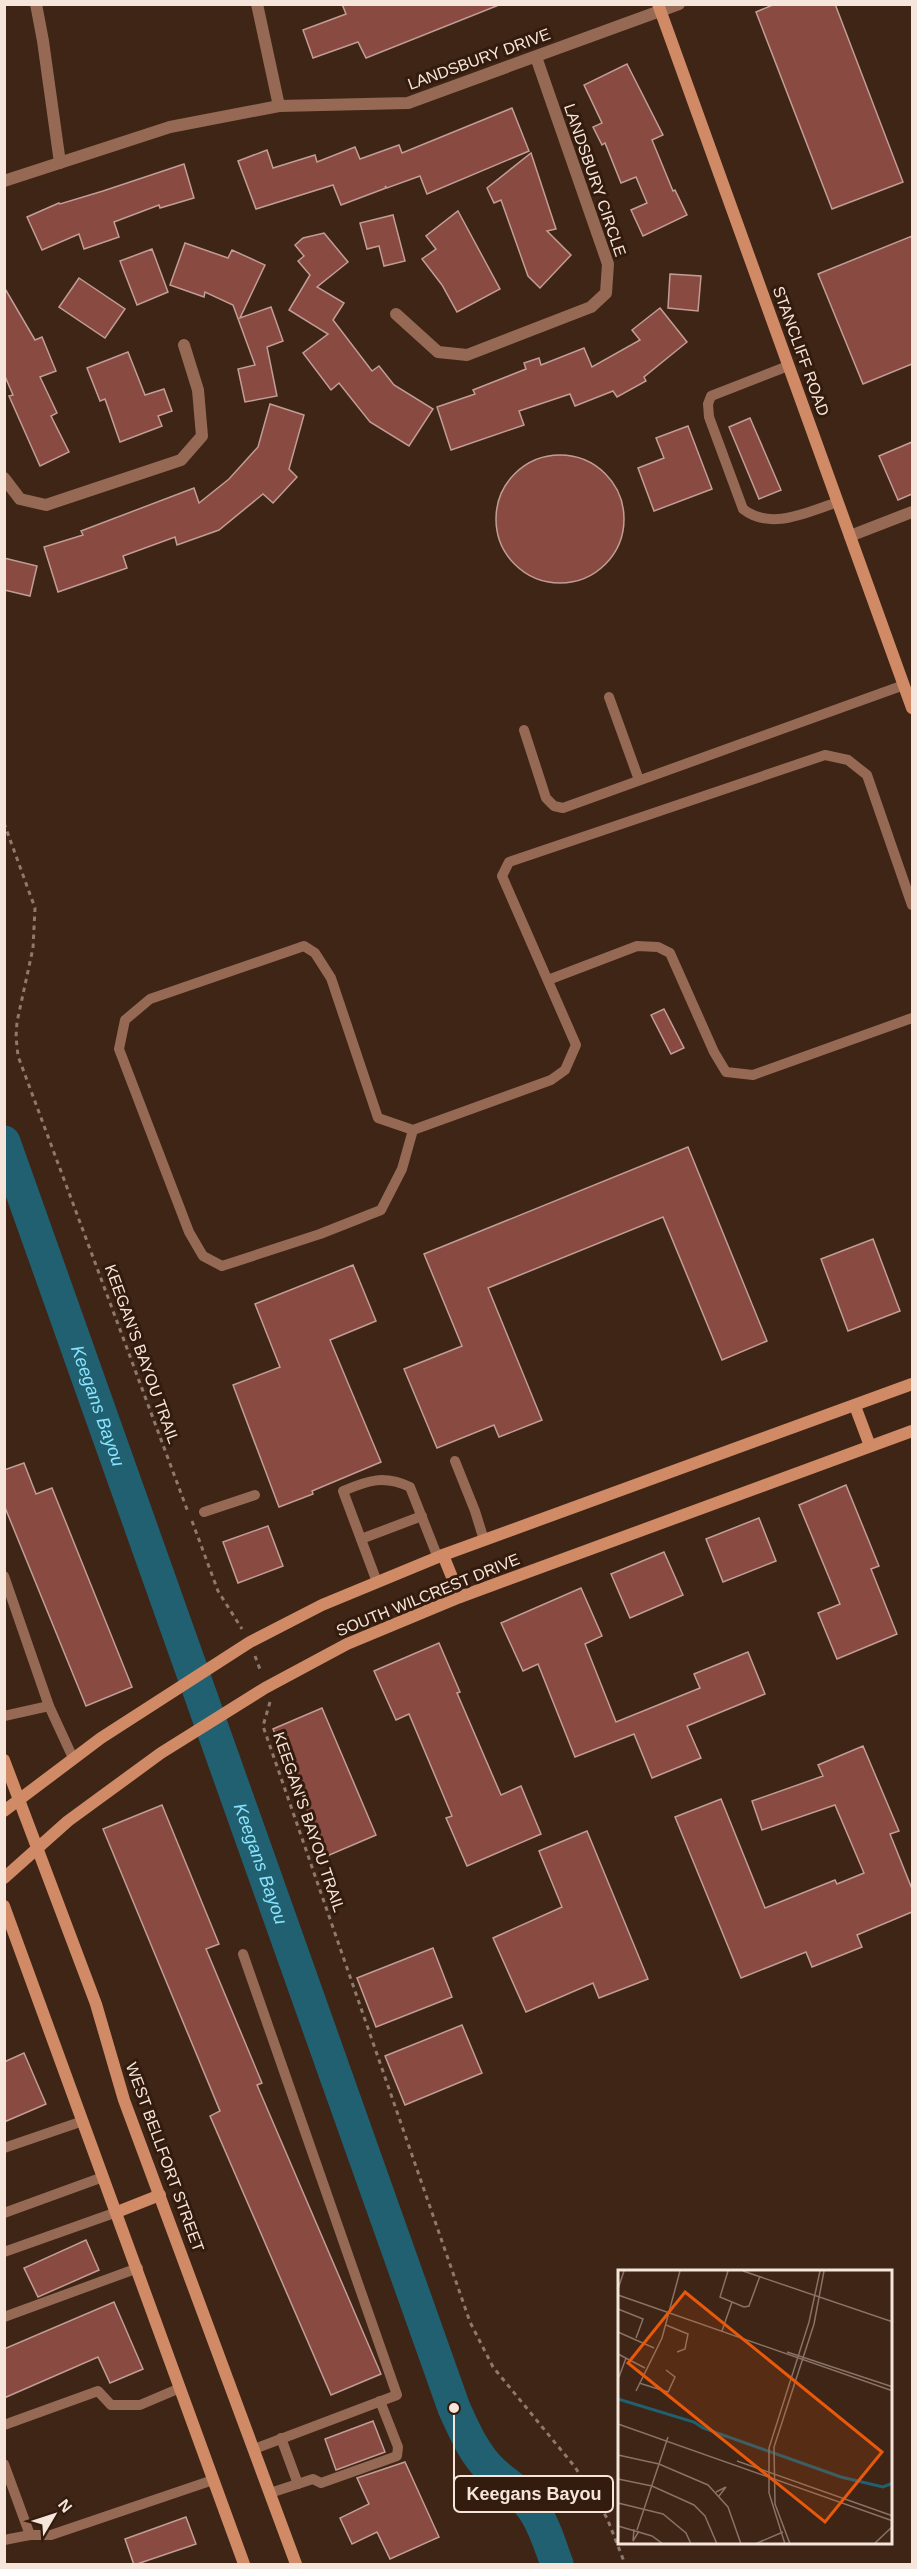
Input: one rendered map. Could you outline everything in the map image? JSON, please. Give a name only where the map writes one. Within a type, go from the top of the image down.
[{"type":"main road","name":"STANCLIFF ROAD","points":[[659,8],[912,708]]},
{"type":"main road","name":"SOUTH WILCREST DRIVE","points":[[19,1800],[101,1738],[227,1656],[322,1605],[441,1556],[912,1384]]},
{"type":"main road","points":[[855,1406],[870,1446]]},
{"type":"main road","name":"SOUTH WILCREST DRIVE","points":[[4,1878],[68,1821],[170,1747],[265,1688],[347,1644],[460,1597],[912,1431]]},
{"type":"main road","points":[[441,1556],[460,1597]]},
{"type":"main road","name":"WEST BELLFORT STREET","points":[[4,1760],[96,2004],[123,2100],[297,2565]]},
{"type":"main road","points":[[4,1812],[19,1800]]},
{"type":"main road","points":[[4,1906],[138,2268],[244,2565]]},
{"type":"main road","points":[[117,2212],[160,2195]]},
{"type":"street","points":[[36,4],[60,163]]},
{"type":"street","points":[[258,4],[279,106]]},
{"type":"street","name":"LANDSBURY DRIVE","points":[[4,181],[170,127],[279,106],[408,103],[536,57],[659,8],[679,4]]},
{"type":"street","name":"LANDSBURY CIRCLE","points":[[396,314],[438,352],[467,355],[591,307],[606,292],[608,264],[536,57]]},
{"type":"street","points":[[4,478],[20,499],[46,505],[181,459],[202,436],[198,390],[184,345]]},
{"type":"street","points":[[850,536],[912,512]]},
{"type":"lane","points":[[789,366],[711,396],[708,404],[709,417],[743,509],[752,516],[771,520],[838,502]]},
{"type":"lane","points":[[524,730],[546,798],[554,806],[563,808],[904,685]]},
{"type":"lane","points":[[609,697],[639,780]]},
{"type":"lane","points":[[413,1130],[402,1169],[381,1210],[320,1234],[222,1266],[203,1256],[189,1232],[119,1049],[125,1020],[150,999],[304,946],[315,953],[331,978],[378,1118],[413,1130],[552,1080],[565,1070],[576,1045],[502,876],[509,862],[825,755],[848,760],[867,775],[909,881],[912,905]]},
{"type":"lane","points":[[548,980],[637,946],[658,947],[670,953],[714,1052],[726,1072],[753,1075],[912,1018]]},
{"type":"lane","points":[[455,1461],[484,1540]]},
{"type":"lane","points":[[377,1582],[343,1491],[368,1480],[395,1480],[410,1487],[441,1556]]},
{"type":"lane","points":[[204,1512],[255,1496]]},
{"type":"lane","points":[[361,1539],[422,1516]]},
{"type":"lane","points":[[4,1576],[49,1706],[73,1758]]},
{"type":"lane","points":[[4,1716],[49,1706]]},
{"type":"lane","points":[[243,1954],[397,2395],[254,2449]]},
{"type":"lane","points":[[4,2148],[83,2121]]},
{"type":"lane","points":[[4,2213],[103,2177]]},
{"type":"lane","points":[[4,2252],[117,2212]]},
{"type":"lane","points":[[4,2317],[138,2268]]},
{"type":"lane","points":[[4,2425],[98,2391],[111,2405],[140,2405],[180,2388]]},
{"type":"lane","points":[[270,2493],[313,2479],[321,2482],[397,2456],[398,2447],[380,2401]]},
{"type":"lane","points":[[281,2438],[298,2484]]},
{"type":"lane","points":[[4,2464],[30,2535]]},
{"type":"lane","points":[[4,2540],[30,2535],[51,2535],[213,2480]]},
{"type":"path","name":"KEEGAN'S BAYOU TRAIL","points":[[4,823],[35,908],[33,948],[17,1022],[18,1056],[218,1591],[250,1642],[270,1700],[270,1708],[262,1726],[470,2322],[493,2367],[575,2468],[607,2518],[624,2565]]},
{"type":"building","points":[[342,4],[499,5],[366,58],[358,42],[313,58],[303,30],[346,14]]},
{"type":"building","points":[[775,4],[835,4],[903,182],[832,209],[756,12]]},
{"type":"building","points":[[627,64],[663,135],[652,140],[673,191],[675,190],[687,215],[643,236],[631,210],[647,203],[636,177],[621,183],[605,143],[602,145],[593,127],[602,123],[584,85]]},
{"type":"building","points":[[512,108],[529,151],[427,194],[420,176],[387,188],[385,186],[386,188],[341,205],[333,185],[256,209],[238,161],[267,150],[273,168],[315,155],[317,162],[355,147],[360,159],[399,145],[402,153]]},
{"type":"building","points":[[531,153],[556,229],[547,231],[571,255],[540,288],[528,276],[501,200],[494,203],[487,188]]},
{"type":"building","points":[[184,164],[194,198],[160,208],[159,205],[114,222],[119,237],[84,249],[79,234],[42,250],[27,217],[59,203]]},
{"type":"building","points":[[458,211],[500,289],[457,312],[442,285],[422,259],[436,249],[426,236]]},
{"type":"building","points":[[393,215],[405,261],[384,266],[379,246],[367,249],[360,223]]},
{"type":"building","points":[[324,233],[348,262],[317,287],[344,303],[333,320],[372,371],[379,366],[394,385],[433,409],[409,446],[370,422],[339,383],[331,390],[303,353],[328,334],[289,310],[310,275],[298,261],[304,256],[295,245],[303,238]]},
{"type":"building","points":[[912,236],[912,364],[863,384],[818,274]]},
{"type":"building","points":[[185,243],[228,258],[232,250],[265,265],[240,318],[271,307],[283,341],[267,347],[277,396],[245,402],[238,369],[255,365],[233,305],[205,292],[204,297],[170,285]]},
{"type":"building","points":[[152,249],[168,292],[137,305],[120,261]]},
{"type":"building","points":[[670,274],[701,276],[698,311],[668,308]]},
{"type":"building","points":[[79,278],[125,309],[105,338],[59,307]]},
{"type":"building","points":[[4,287],[35,340],[42,337],[56,371],[40,377],[57,413],[51,416],[69,452],[40,466],[9,396],[13,395],[4,374]]},
{"type":"building","points":[[660,308],[687,342],[644,377],[646,381],[617,397],[613,391],[575,406],[570,394],[519,411],[524,425],[451,450],[437,407],[475,394],[473,390],[526,369],[524,363],[539,358],[541,365],[584,348],[592,367],[640,340],[632,330]]},
{"type":"building","points":[[128,352],[145,395],[164,389],[172,411],[158,416],[162,426],[120,442],[105,399],[100,401],[87,368]]},
{"type":"building","points":[[270,404],[304,415],[289,469],[297,477],[273,503],[263,494],[219,530],[177,545],[175,537],[123,556],[127,568],[58,592],[44,547],[83,535],[81,531],[194,488],[199,503],[229,479],[258,447]]},
{"type":"building","points":[[750,418],[781,490],[759,499],[729,427]]},
{"type":"building","points":[[688,426],[712,489],[654,511],[638,468],[664,458],[656,438]]},
{"type":"building","points":[[912,442],[912,494],[898,500],[879,456]]},
{"type":"building","points":[[560,455],[584,460],[605,474],[619,495],[624,519],[619,543],[605,564],[584,578],[560,583],[536,578],[515,564],[501,543],[496,519],[501,495],[515,474],[536,460]]},
{"type":"building","points":[[4,558],[37,566],[30,596],[4,590]]},
{"type":"building","points":[[664,1009],[684,1048],[671,1054],[651,1015]]},
{"type":"building","points":[[688,1147],[767,1341],[722,1360],[663,1217],[488,1288],[542,1420],[499,1437],[494,1425],[437,1448],[404,1369],[462,1346],[424,1254]]},
{"type":"building","points":[[873,1239],[900,1311],[848,1331],[821,1259]]},
{"type":"building","points":[[353,1265],[376,1321],[330,1340],[381,1462],[312,1491],[313,1494],[279,1507],[233,1385],[280,1367],[255,1304]]},
{"type":"building","points":[[24,1463],[36,1494],[52,1488],[132,1687],[86,1706],[4,1505],[4,1470]]},
{"type":"building","points":[[846,1485],[879,1566],[871,1569],[897,1634],[837,1659],[818,1613],[840,1604],[799,1505]]},
{"type":"building","points":[[759,1518],[776,1561],[723,1582],[706,1539]]},
{"type":"building","points":[[268,1526],[283,1566],[238,1583],[223,1542]]},
{"type":"building","points":[[664,1552],[683,1595],[630,1618],[611,1574]]},
{"type":"building","points":[[581,1588],[602,1636],[585,1644],[616,1722],[700,1688],[694,1674],[748,1652],[765,1694],[687,1726],[701,1758],[652,1778],[634,1734],[575,1757],[538,1664],[523,1671],[501,1623]]},
{"type":"building","points":[[439,1643],[460,1692],[457,1693],[501,1795],[521,1786],[541,1834],[467,1866],[446,1818],[452,1816],[409,1714],[396,1720],[374,1671]]},
{"type":"building","points":[[322,1708],[376,1835],[327,1856],[273,1729]]},
{"type":"building","points":[[863,1746],[899,1831],[890,1834],[912,1889],[912,1912],[857,1935],[862,1947],[812,1967],[806,1952],[741,1978],[675,1817],[721,1799],[765,1908],[835,1880],[837,1884],[864,1873],[835,1805],[762,1830],[752,1801],[823,1776],[818,1765]]},
{"type":"building","points":[[162,1805],[219,1944],[206,1949],[262,2083],[257,2085],[381,2374],[331,2395],[210,2116],[220,2111],[103,1829]]},
{"type":"building","points":[[587,1831],[648,1979],[599,1998],[593,1983],[526,2012],[493,1938],[562,1907],[539,1851]]},
{"type":"building","points":[[433,1948],[452,1997],[376,2027],[357,1978]]},
{"type":"building","points":[[462,2025],[482,2073],[405,2105],[385,2056]]},
{"type":"building","points":[[24,2053],[46,2104],[4,2122],[4,2062]]},
{"type":"building","points":[[86,2240],[99,2270],[38,2297],[24,2268]]},
{"type":"building","points":[[114,2302],[143,2369],[110,2383],[98,2357],[4,2398],[4,2349]]},
{"type":"building","points":[[373,2421],[385,2452],[336,2470],[325,2439]]},
{"type":"building","points":[[405,2462],[439,2537],[390,2559],[377,2532],[352,2544],[340,2518],[369,2504],[357,2478]]},
{"type":"building","points":[[186,2517],[196,2544],[134,2565],[125,2539]]},
{"type":"waterway","name":"Keegans Bayou","points":[[4,1142],[454,2408],[480,2457],[533,2509],[544,2529],[557,2564]]},
{"type":"place","name":"Keegans Bayou","points":[[454,2408]]}]
